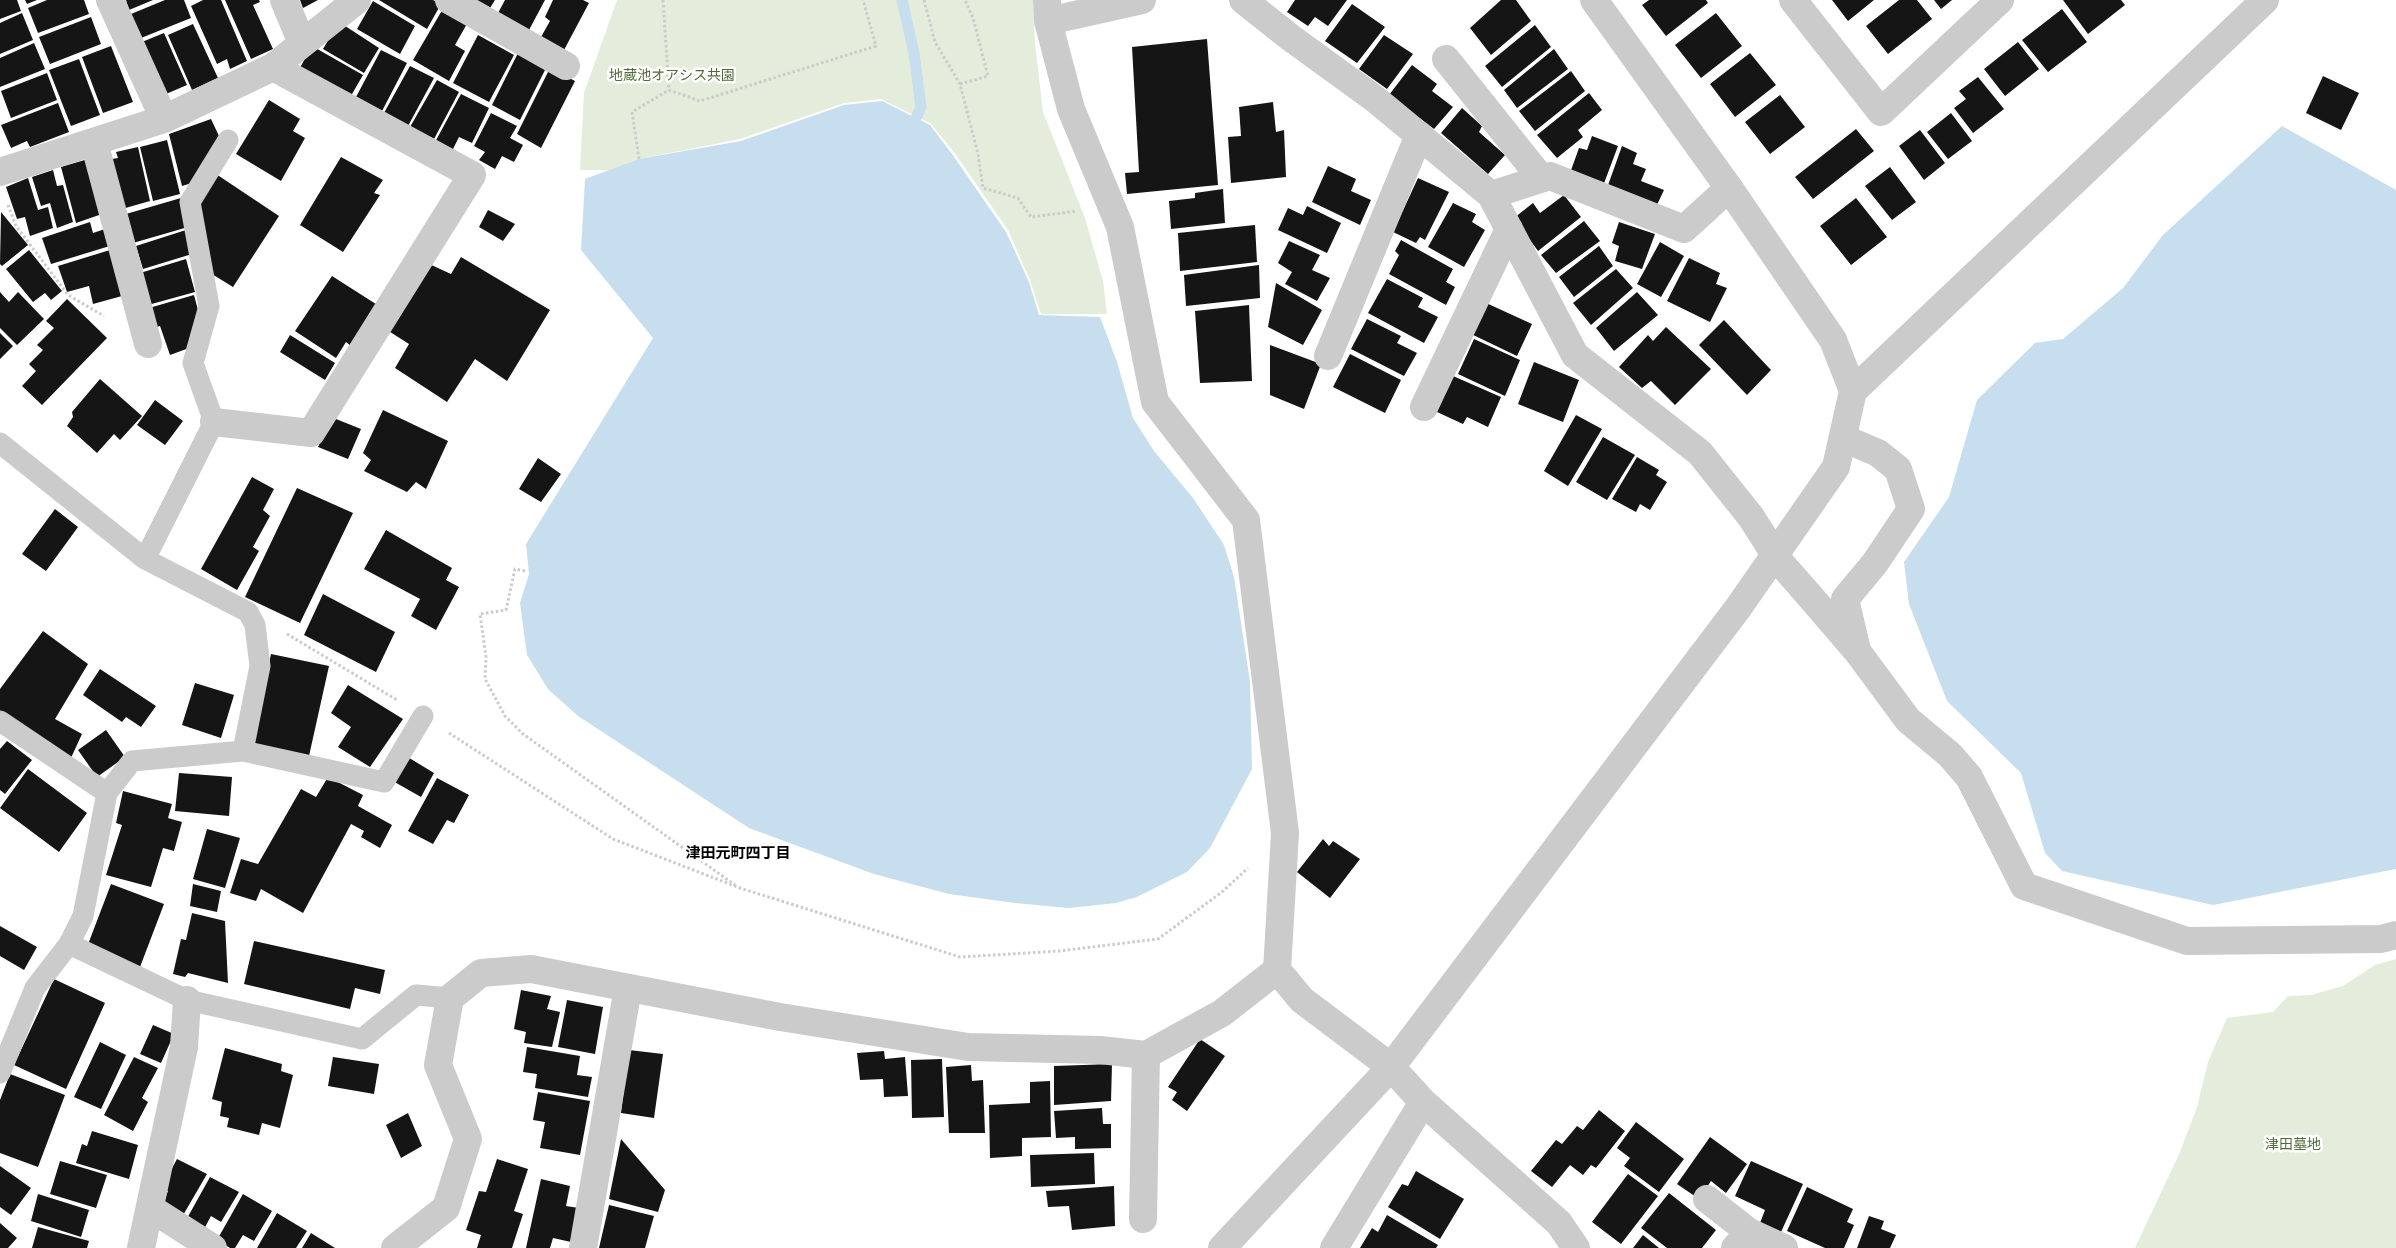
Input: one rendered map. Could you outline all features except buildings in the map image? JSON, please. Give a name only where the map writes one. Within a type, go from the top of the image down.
[{"type":"street","points":[[110,0],[164,119]]},
{"type":"street","points":[[284,0],[302,43]]},
{"type":"street","points":[[1,169],[164,119],[273,67],[356,0]]},
{"type":"street","points":[[449,0],[566,66]]},
{"type":"street","points":[[1142,0],[1048,11],[1071,108],[1120,227],[1155,402],[1246,520],[1285,833],[1277,970],[1302,1000],[1391,1067],[1423,1102],[1559,1223],[1576,1248]]},
{"type":"street","points":[[1243,0],[1375,100],[1491,195],[1574,355],[1700,453],[1751,518],[1778,561],[1857,651],[1908,720],[1950,755],[1969,777],[2024,886],[2187,941],[2381,939],[2396,935]]},
{"type":"street","points":[[1222,1248],[1391,1067],[1738,608],[1836,467],[1853,390],[1833,340],[1729,188],[1594,0]]},
{"type":"street","points":[[1793,0],[1881,112],[2000,0]]},
{"type":"street","points":[[1853,390],[2265,0]]},
{"type":"street","points":[[1446,59],[1541,178]]},
{"type":"street","points":[[214,422],[312,433],[472,175],[273,67]]},
{"type":"street","points":[[1328,356],[1419,135]]},
{"type":"street","points":[[94,142],[147,342]]},
{"type":"street","points":[[1491,195],[1550,176],[1684,229],[1729,188]]},
{"type":"street","points":[[1424,406],[1509,229]]},
{"type":"street","points":[[1843,438],[1878,453],[1898,469],[1911,509],[1875,562],[1845,599],[1857,651]]},
{"type":"street","points":[[395,1248],[446,1208],[468,1139],[438,1065],[450,998],[481,973],[531,969],[780,1017],[968,1047],[1100,1050],[1146,1055],[1222,1013],[1277,970]]},
{"type":"street","points":[[583,1248],[628,988]]},
{"type":"street","points":[[141,1248],[184,1047],[187,1000]]},
{"type":"street","points":[[1144,1219],[1146,1055]]},
{"type":"street","points":[[1334,1248],[1423,1102]]},
{"type":"street","points":[[1707,1199],[1742,1240],[1784,1248]]},
{"type":"street","points":[[150,1208],[213,1248]]},
{"type":"lane","points":[[145,559],[214,422],[193,363],[209,306],[190,202],[228,140]]},
{"type":"lane","points":[[0,443],[145,559],[248,612],[256,625],[260,666],[243,751]]},
{"type":"lane","points":[[1,1068],[35,988],[69,944],[83,916],[107,793],[132,761],[243,751],[384,782],[423,716]]},
{"type":"lane","points":[[0,721],[107,793]]},
{"type":"lane","points":[[69,944],[187,1000],[362,1039],[416,995],[450,998]]},
{"type":"path","points":[[663,0],[669,90]]},
{"type":"path","points":[[639,159],[632,112],[669,90],[700,100],[876,46],[863,0]]},
{"type":"path","points":[[924,0],[935,42],[960,84],[978,154],[983,188],[1018,198],[1031,217],[1071,212]]},
{"type":"path","points":[[960,84],[988,76],[973,18],[965,0]]},
{"type":"path","points":[[6,202],[16,226],[68,295],[147,342]]},
{"type":"path","points":[[525,571],[515,570],[506,610],[480,614],[486,657],[485,679],[505,716],[524,734],[740,888]]},
{"type":"path","points":[[248,612],[423,716],[613,839],[740,888],[960,957],[1059,951],[1158,939],[1222,892],[1285,833]]},
{"type":"green space","name":"地蔵池オアシス共園","points":[[617,0],[1033,0],[1035,43],[1043,112],[1085,218],[1103,281],[1107,314],[1041,314],[1030,280],[1008,230],[954,152],[930,123],[881,99],[844,103],[740,139],[639,159],[610,170],[580,170],[584,93]]},
{"type":"green space","name":"津田墓地","points":[[2396,959],[2396,1248],[2135,1248],[2180,1152],[2197,1107],[2208,1062],[2227,1018],[2273,1012],[2288,996],[2311,995],[2343,986],[2375,965]]},
{"type":"water","points":[[882,101],[930,125],[952,154],[1006,232],[1029,282],[1039,315],[1100,317],[1117,362],[1133,418],[1154,451],[1193,498],[1224,545],[1234,577],[1250,682],[1252,769],[1210,848],[1187,872],[1137,897],[1116,903],[1069,908],[949,894],[874,874],[749,828],[578,716],[548,689],[527,655],[520,603],[529,574],[526,544],[653,338],[581,250],[585,179],[639,159],[741,141],[844,105]]},
{"type":"water","points":[[2282,126],[2396,190],[2396,869],[2213,905],[2062,871],[2045,853],[2021,773],[1947,701],[1909,604],[1904,562],[1949,497],[1977,400],[2035,343],[2063,339],[2123,288],[2163,235]]},
{"type":"waterway","points":[[902,0],[914,53],[921,107],[916,118]]},
{"type":"district","name":"津田元町四丁目","points":[[738,854]]}]
